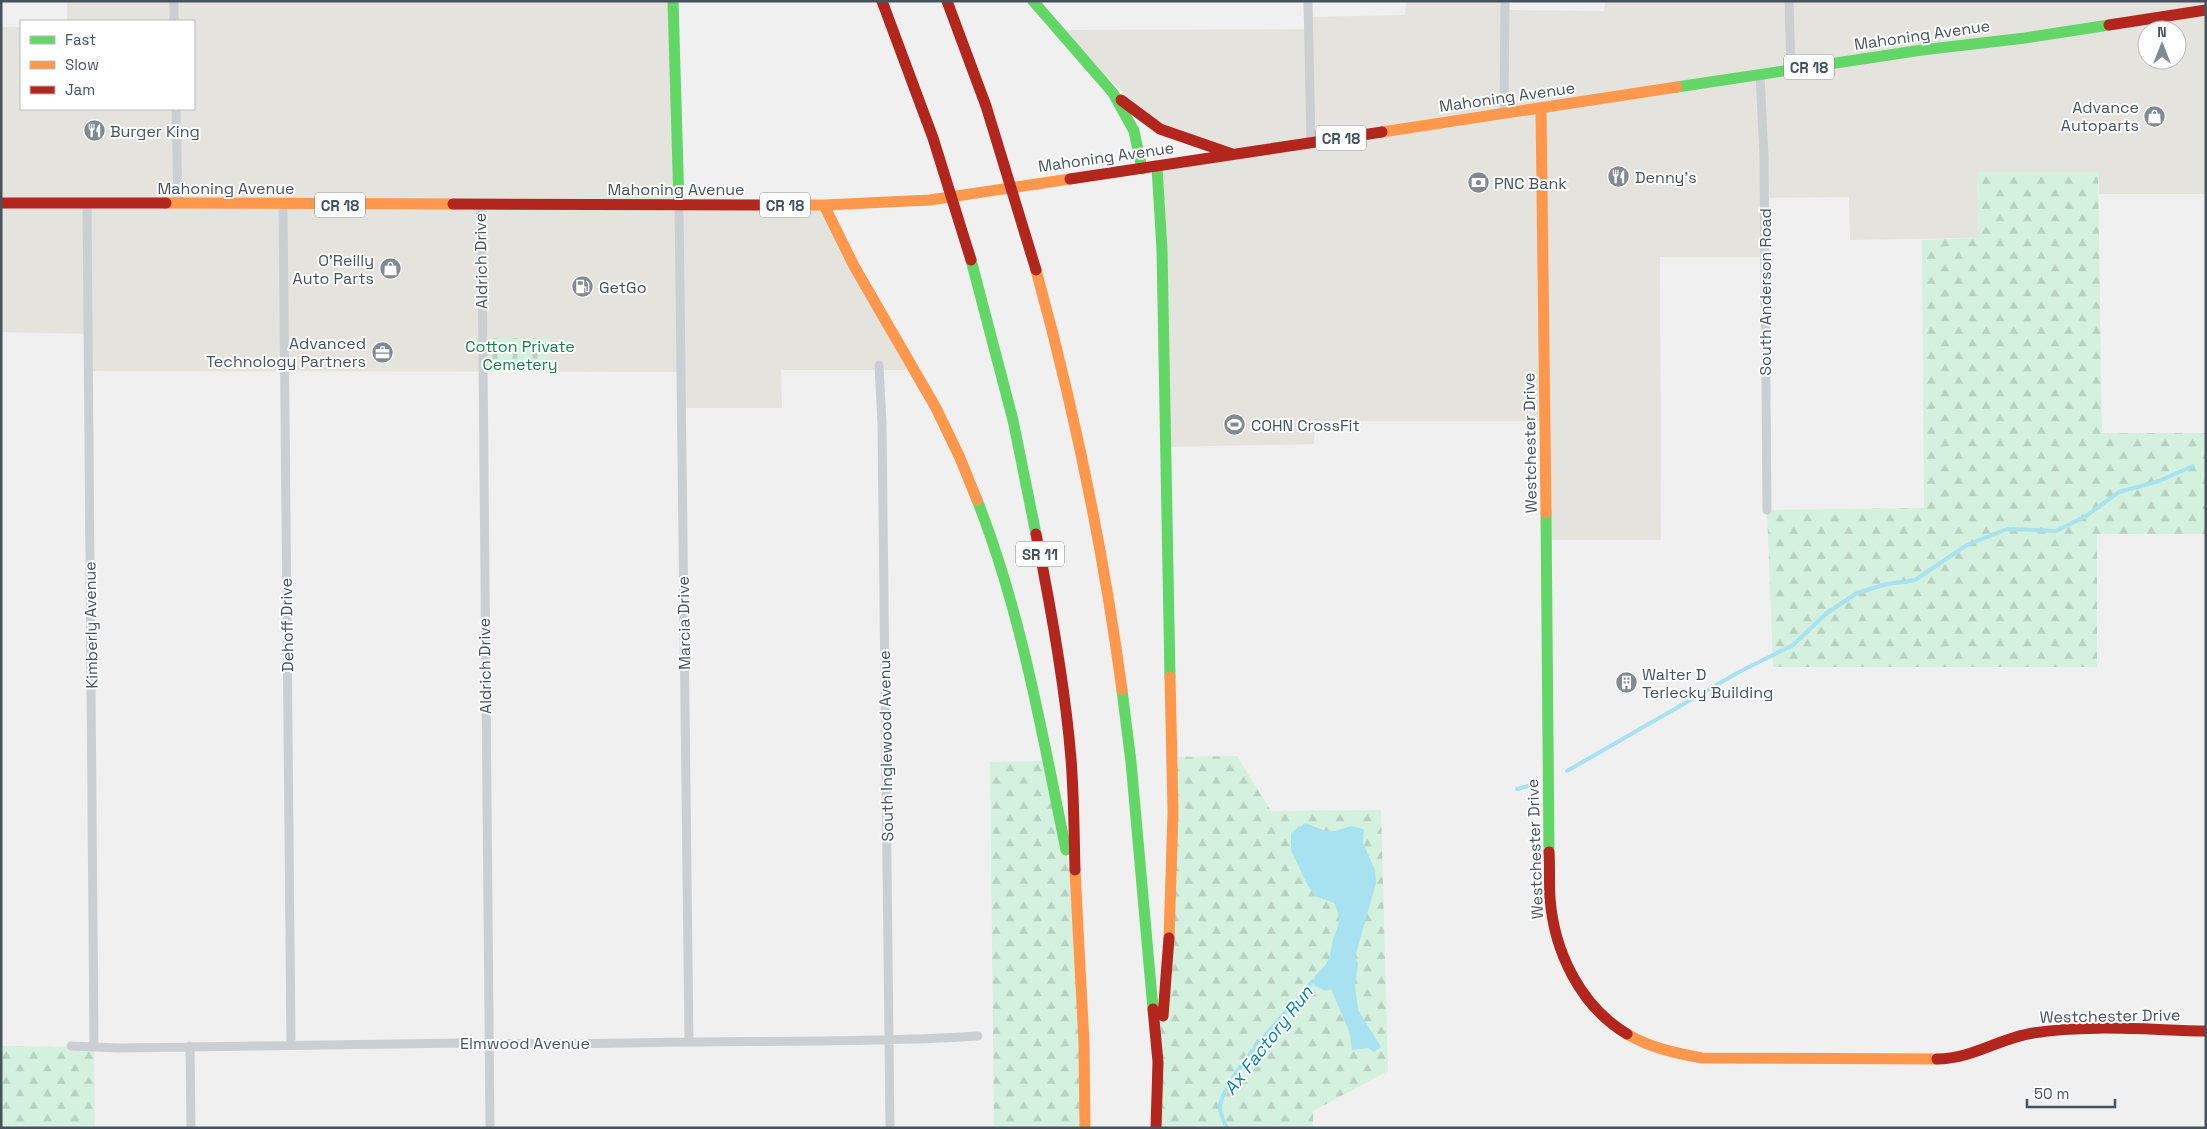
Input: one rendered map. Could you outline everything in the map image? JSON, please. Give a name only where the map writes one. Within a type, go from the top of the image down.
[{"type":"main road","points":[[673,1],[679,204]]},
{"type":"main road","name":"SR 11","points":[[882,1],[908,69],[962,229],[1009,402],[1031,503],[1053,627],[1071,758],[1086,1128]]},
{"type":"main road","points":[[947,1],[1005,164],[1042,292],[1078,439],[1102,556],[1120,669],[1135,788],[1158,1069]]},
{"type":"main road","points":[[1033,1],[1113,93],[1148,122],[1160,129],[1232,154]]},
{"type":"main road","name":"Mahoning Avenue","points":[[1,203],[824,205],[930,200],[1791,70],[1969,44],[2033,37],[2206,10]]},
{"type":"main road","points":[[1113,93],[1134,130],[1142,169]]},
{"type":"main road","name":"Westchester Drive","points":[[1541,108],[1550,899],[1559,948],[1584,996],[1609,1021],[1639,1041],[1677,1054],[1702,1058],[1948,1059],[1965,1056],[2010,1038],[2052,1031],[2206,1031]]},
{"type":"main road","points":[[1156,1128],[1158,1069],[1172,909],[1173,812],[1162,250],[1157,167]]},
{"type":"main road","points":[[824,205],[854,266],[939,414],[977,499],[992,542],[1025,655],[1076,898]]},
{"type":"street","points":[[174,1],[174,20]]},
{"type":"street","points":[[1308,1],[1311,142]]},
{"type":"street","points":[[1504,113],[1505,1]]},
{"type":"street","points":[[1789,1],[1791,70]]},
{"type":"street","name":"South Anderson Road","points":[[1760,75],[1764,158],[1767,510]]},
{"type":"street","points":[[176,110],[178,203]]},
{"type":"street","name":"Kimberly Avenue","points":[[87,203],[94,1047]]},
{"type":"street","name":"Dehoff Drive","points":[[283,204],[291,1046]]},
{"type":"street","name":"Marcia Drive","points":[[679,204],[689,1042]]},
{"type":"street","name":"Aldrich Drive","points":[[480,205],[490,1128]]},
{"type":"street","name":"South Inglewood Avenue","points":[[878,365],[882,434],[890,1128]]},
{"type":"street","name":"Elmwood Avenue","points":[[71,1046],[904,1041],[978,1036]]},
{"type":"street","points":[[190,1046],[191,1128]]},
{"type":"shaded area","points":[[67,1],[673,1],[679,204],[824,205],[914,370],[781,370],[782,408],[682,408],[682,372],[88,371],[88,334],[1,332],[1,27],[20,27],[20,110],[195,110],[195,20],[67,20]]},
{"type":"shaded area","points":[[1406,1],[1505,1],[1506,10],[1604,11],[1605,1],[2206,1],[2206,194],[2099,194],[2098,172],[1977,172],[1979,238],[1850,240],[1849,197],[1764,198],[1764,257],[1660,257],[1661,540],[1547,540],[1545,421],[1315,421],[1314,444],[1166,447],[1157,167],[1230,154],[1160,129],[1060,30],[1308,29],[1308,17],[1405,15]]},
{"type":"green space","points":[[1977,172],[2098,172],[2102,433],[2206,433],[2206,534],[2097,534],[2097,667],[1773,667],[1767,510],[1924,508],[1922,240],[1979,238]]},
{"type":"green space","name":"Cotton Private Cemetery","points":[[491,338],[550,338],[550,372],[491,372]]},
{"type":"green space","points":[[1237,756],[1271,811],[1381,810],[1388,1071],[1313,1111],[1313,1128],[1156,1128],[1172,757]]},
{"type":"green space","points":[[1047,761],[1076,899],[1085,1128],[994,1128],[990,762]]},
{"type":"green space","points":[[1,1046],[94,1047],[95,1128],[1,1128]]},
{"type":"water","points":[[1305,823],[1323,830],[1335,831],[1351,826],[1364,829],[1363,843],[1375,870],[1376,883],[1355,957],[1358,963],[1355,986],[1358,1010],[1381,1047],[1374,1052],[1368,1048],[1352,1050],[1350,1033],[1331,989],[1326,991],[1315,986],[1315,976],[1326,964],[1329,957],[1339,920],[1334,903],[1315,896],[1306,882],[1291,850],[1291,833]]},
{"type":"waterway","name":"Ax Factory Run","points":[[1567,771],[1739,672],[1793,645],[1827,613],[1857,593],[1887,584],[1915,580],[1967,545],[2007,529],[2056,531],[2086,516],[2119,492],[2159,481],[2193,466]]},
{"type":"waterway","name":"Ax Factory Run","points":[[1517,789],[1532,785]]},
{"type":"waterway","name":"Ax Factory Run","points":[[1227,1128],[1220,1106],[1224,1093],[1233,1077],[1260,1042],[1313,981]]},
{"type":"traffic: fast","points":[[673,1],[679,204]]},
{"type":"traffic: fast","points":[[1033,1],[1113,93],[1134,131],[1142,169]]},
{"type":"traffic: fast","points":[[1677,87],[1922,50],[2025,38],[2109,25]]},
{"type":"traffic: fast","points":[[1157,167],[1162,250],[1170,677]]},
{"type":"traffic: fast","points":[[971,260],[1013,420],[1036,534]]},
{"type":"traffic: fast","points":[[977,500],[1006,585],[1018,629],[1039,717],[1066,850]]},
{"type":"traffic: fast","points":[[1546,513],[1549,852]]},
{"type":"traffic: fast","points":[[1122,690],[1131,762],[1153,1009]]},
{"type":"traffic: slow","points":[[1382,132],[1677,87]]},
{"type":"traffic: slow","points":[[1541,108],[1546,513]]},
{"type":"traffic: slow","points":[[764,205],[824,205],[930,200],[1070,179]]},
{"type":"traffic: slow","points":[[166,203],[453,204]]},
{"type":"traffic: slow","points":[[824,205],[854,266],[936,408],[960,458],[977,500]]},
{"type":"traffic: slow","points":[[1036,270],[1063,374],[1086,478],[1106,584],[1122,690]]},
{"type":"traffic: slow","points":[[1169,938],[1173,812],[1170,677]]},
{"type":"traffic: slow","points":[[1075,870],[1084,1043],[1085,1128]]},
{"type":"traffic: slow","points":[[1627,1034],[1654,1046],[1702,1058],[1937,1059]]},
{"type":"traffic: jam","points":[[882,1],[933,138],[971,260]]},
{"type":"traffic: jam","points":[[947,1],[986,106],[1036,270]]},
{"type":"traffic: jam","points":[[2109,25],[2206,10]]},
{"type":"traffic: jam","points":[[1121,100],[1160,129],[1232,154]]},
{"type":"traffic: jam","points":[[1070,179],[1382,132]]},
{"type":"traffic: jam","points":[[1,203],[166,203]]},
{"type":"traffic: jam","points":[[453,204],[764,205]]},
{"type":"traffic: jam","points":[[1036,534],[1057,646],[1065,703],[1073,787],[1075,870]]},
{"type":"traffic: jam","points":[[1549,852],[1550,898],[1557,938],[1564,957],[1583,993],[1610,1022],[1627,1034]]},
{"type":"traffic: jam","points":[[1163,1016],[1169,938]]},
{"type":"traffic: jam","points":[[1153,1009],[1158,1062],[1156,1128]]},
{"type":"traffic: jam","points":[[1937,1059],[1962,1056],[2009,1039],[2054,1030],[2120,1028],[2206,1031]]},
{"type":"place","name":"Advance Autoparts","points":[[2155,116]]},
{"type":"place","name":"Burger King","points":[[94,131]]},
{"type":"place","name":"Denny's","points":[[1619,177]]},
{"type":"place","name":"PNC Bank","points":[[1478,183]]},
{"type":"place","name":"O'Reilly Auto Parts","points":[[390,269]]},
{"type":"place","name":"GetGo","points":[[583,287]]},
{"type":"place","name":"Advanced Technology Partners","points":[[382,352]]},
{"type":"place","name":"COHN CrossFit","points":[[1235,425]]},
{"type":"place","name":"Walter D Terlecky Building","points":[[1626,683]]}]
